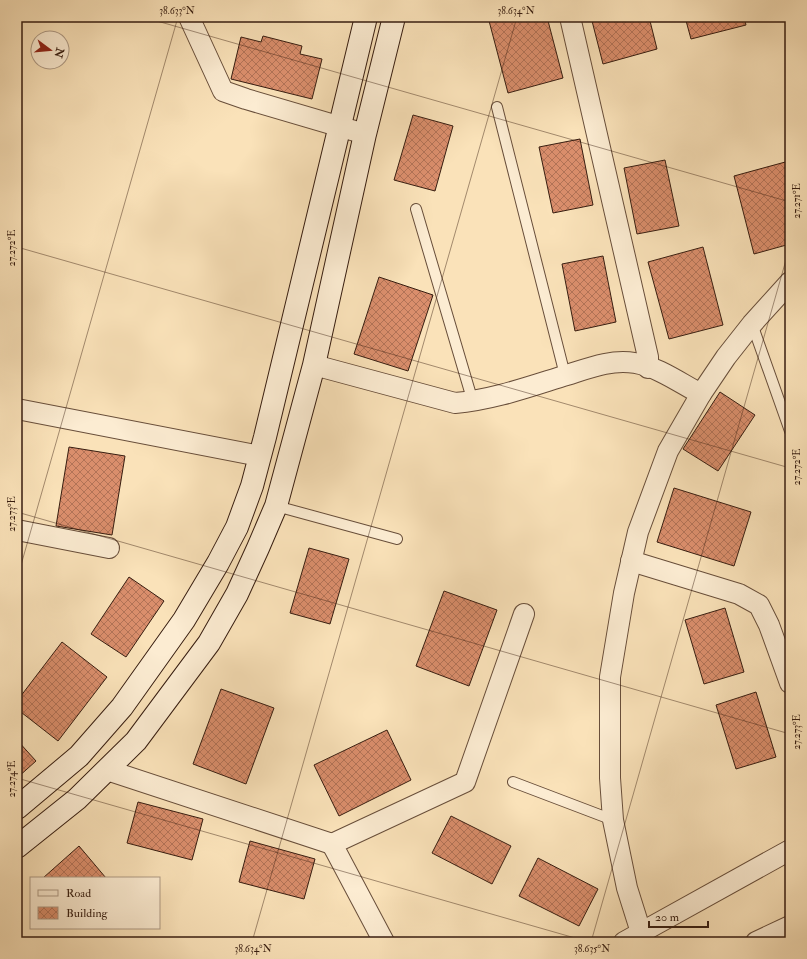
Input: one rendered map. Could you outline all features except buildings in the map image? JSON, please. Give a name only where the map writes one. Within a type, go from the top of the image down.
[{"type":"street","points":[[188,17],[223,91],[246,100],[365,134]]},
{"type":"street","points":[[17,808],[79,756],[122,707],[184,620],[218,563],[237,527],[252,486],[260,456],[338,126],[366,17]]},
{"type":"street","points":[[17,847],[77,799],[136,741],[210,643],[237,594],[276,506],[314,365],[365,134],[394,17]]},
{"type":"street","points":[[570,17],[648,357],[648,368]]},
{"type":"street","points":[[643,938],[627,888],[613,820],[610,770],[610,677],[631,561],[638,532],[668,451],[701,394],[752,324],[790,282]]},
{"type":"street","points":[[314,365],[455,403],[473,402],[604,363],[635,363],[701,394]]},
{"type":"street","points":[[17,409],[260,456]]},
{"type":"street","points":[[17,530],[109,548]]},
{"type":"street","points":[[631,561],[739,594],[759,605],[769,625],[790,683]]},
{"type":"street","points":[[107,770],[332,844],[465,782],[524,614]]},
{"type":"street","points":[[332,844],[384,942]]},
{"type":"street","points":[[624,942],[643,938],[790,850]]},
{"type":"street","points":[[756,942],[790,926]]},
{"type":"lane","points":[[497,107],[565,375]]},
{"type":"lane","points":[[416,209],[473,402]]},
{"type":"lane","points":[[752,324],[790,431]]},
{"type":"lane","points":[[276,506],[397,540]]},
{"type":"lane","points":[[513,782],[613,820]]}]
